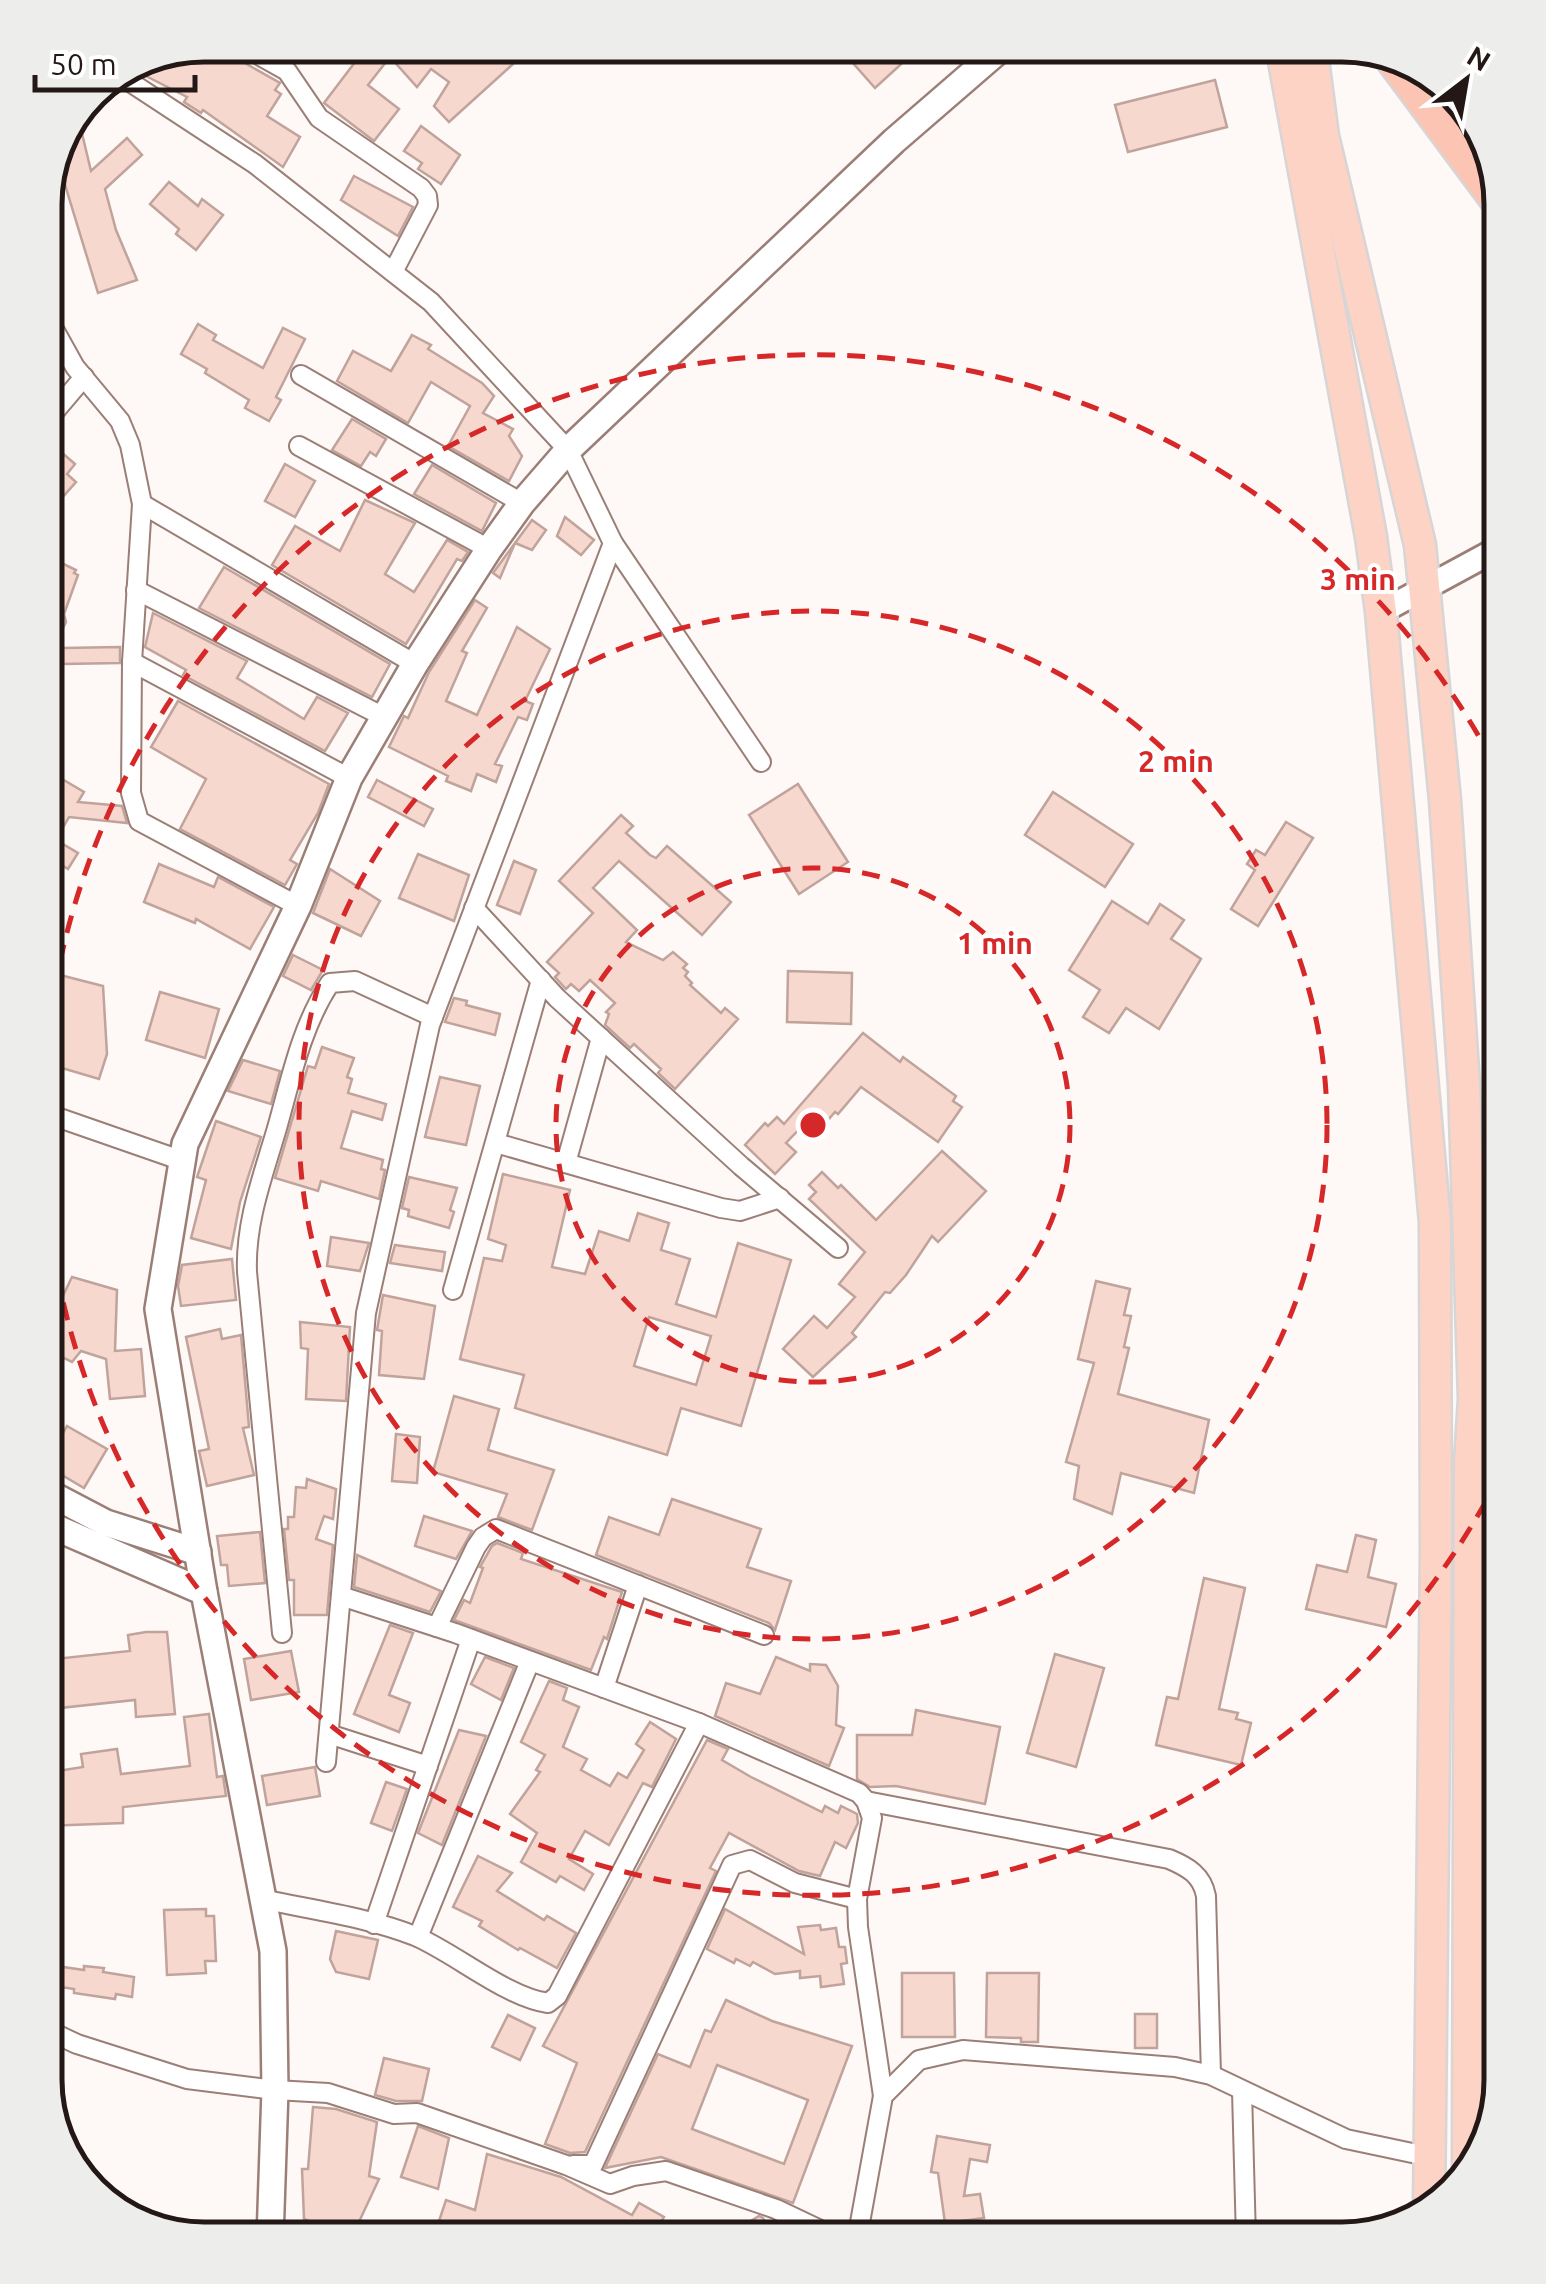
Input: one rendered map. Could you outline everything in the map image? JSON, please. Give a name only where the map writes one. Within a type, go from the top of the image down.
[{"type":"highway","points":[[1406,78],[1481,179]]},
{"type":"main road","points":[[271,2221],[275,2090],[273,1951],[204,1592],[158,1309],[185,1144],[298,906],[349,778],[415,664],[522,503],[568,450],[894,141],[985,63]]},
{"type":"main road","points":[[1284,63],[1372,537],[1435,1224],[1430,2191]]},
{"type":"main road","points":[[1314,63],[1323,136],[1420,545],[1438,729],[1464,1084],[1474,1398],[1468,2143]]},
{"type":"main road","points":[[1391,731],[1438,729]]},
{"type":"main road","points":[[62,1506],[198,1552]]},
{"type":"main road","points":[[1436,1517],[1471,1515]]},
{"type":"main road","points":[[62,1531],[204,1592]]},
{"type":"street","points":[[271,62],[282,68],[319,118],[427,196],[428,205],[392,272]]},
{"type":"street","points":[[132,83],[254,164],[431,302],[568,450],[613,543],[761,762]]},
{"type":"street","points":[[63,343],[84,378],[120,421],[130,445],[142,504],[132,662],[131,793],[139,821],[298,906]]},
{"type":"street","points":[[301,375],[522,503]]},
{"type":"street","points":[[63,402],[84,378]]},
{"type":"street","points":[[300,446],[488,549]]},
{"type":"street","points":[[142,504],[415,664]]},
{"type":"street","points":[[326,1762],[344,1596],[366,1313],[433,1017],[613,543]]},
{"type":"street","points":[[1381,612],[1484,556]]},
{"type":"street","points":[[136,590],[386,718]]},
{"type":"street","points":[[132,662],[349,778]]},
{"type":"street","points":[[474,908],[601,1038],[838,1248]]},
{"type":"street","points":[[453,1290],[541,980]]},
{"type":"street","points":[[282,1633],[247,1272],[246,1245],[253,1209],[304,1034],[330,983],[355,981],[433,1017]]},
{"type":"street","points":[[566,1163],[601,1038]]},
{"type":"street","points":[[63,1119],[182,1162]]},
{"type":"street","points":[[496,1143],[720,1208],[740,1210],[780,1198]]},
{"type":"street","points":[[438,1627],[482,1536],[496,1529],[764,1635]]},
{"type":"street","points":[[604,1688],[638,1585]]},
{"type":"street","points":[[344,1596],[698,1723],[814,1776],[842,1783],[866,1801],[1169,1859],[1195,1873],[1206,1896],[1210,2075]]},
{"type":"street","points":[[374,1924],[471,1639]]},
{"type":"street","points":[[418,1938],[530,1660]]},
{"type":"street","points":[[262,1898],[418,1938],[516,1992],[548,2003],[557,1996],[698,1723]]},
{"type":"street","points":[[330,1734],[428,1766]]},
{"type":"street","points":[[859,2222],[883,2096],[860,1945],[857,1899],[872,1818],[866,1801]]},
{"type":"street","points":[[566,2165],[593,2165],[732,1865],[750,1860],[795,1883],[857,1899]]},
{"type":"street","points":[[62,2037],[188,2078],[328,2093],[394,2114],[417,2113],[610,2184],[633,2176],[666,2172],[802,2222]]},
{"type":"street","points":[[883,2096],[919,2060],[963,2050],[1175,2067],[1210,2075],[1346,2139],[1431,2157]]},
{"type":"street","points":[[1242,2091],[1246,2222]]},
{"type":"building","points":[[243,62],[280,83],[275,90],[281,94],[267,116],[300,137],[283,167],[203,110],[201,113],[184,102],[187,97],[145,76],[177,65]]},
{"type":"building","points":[[355,62],[386,62],[368,85],[399,109],[374,141],[324,103]]},
{"type":"building","points":[[395,62],[515,62],[449,122],[434,106],[449,82],[431,69],[417,87]]},
{"type":"building","points":[[853,63],[903,63],[875,88]]},
{"type":"building","points":[[1215,80],[1227,127],[1128,152],[1115,105]]},
{"type":"building","points":[[421,126],[460,155],[441,184],[418,169],[422,163],[404,151]]},
{"type":"building","points":[[82,133],[91,171],[127,138],[142,155],[105,189],[116,230],[137,280],[98,293],[64,183]]},
{"type":"building","points":[[354,176],[413,207],[398,236],[341,200]]},
{"type":"building","points":[[169,182],[198,206],[202,199],[223,215],[196,250],[150,204]]},
{"type":"building","points":[[198,324],[216,335],[213,340],[263,368],[283,328],[305,339],[276,397],[281,400],[269,421],[245,408],[249,400],[181,354]]},
{"type":"building","points":[[412,335],[431,345],[428,349],[482,383],[494,396],[483,413],[513,429],[509,436],[522,456],[509,481],[448,446],[470,406],[431,382],[408,423],[337,381],[353,351],[391,371]]},
{"type":"building","points":[[352,419],[386,439],[376,456],[370,452],[361,466],[332,450]]},
{"type":"building","points":[[63,454],[75,464],[67,474],[76,482],[63,497]]},
{"type":"building","points":[[285,464],[315,481],[295,517],[265,501]]},
{"type":"building","points":[[432,465],[496,503],[482,531],[414,494]]},
{"type":"building","points":[[365,500],[415,523],[385,574],[414,592],[447,540],[468,552],[462,561],[457,559],[406,644],[272,565],[295,526],[340,551]]},
{"type":"building","points":[[565,517],[594,540],[581,555],[557,536]]},
{"type":"building","points":[[532,520],[546,530],[532,550],[515,543]]},
{"type":"building","points":[[515,543],[500,578],[493,573]]},
{"type":"building","points":[[63,564],[78,575],[64,614],[63,628]]},
{"type":"building","points":[[224,567],[390,664],[372,697],[199,608]]},
{"type":"building","points":[[475,600],[487,608],[462,651],[467,653],[446,701],[477,715],[517,627],[550,649],[525,701],[533,704],[527,720],[518,717],[495,764],[502,766],[496,782],[477,774],[471,791],[446,781],[448,776],[389,747],[404,716],[408,718],[429,672]]},
{"type":"building","points":[[153,613],[247,661],[237,678],[304,719],[317,697],[348,713],[325,751],[183,675],[186,670],[145,647]]},
{"type":"building","points":[[120,647],[120,663],[63,664],[63,648]]},
{"type":"building","points":[[178,701],[329,784],[318,813],[290,860],[297,864],[285,885],[180,829],[206,779],[151,747]]},
{"type":"building","points":[[63,779],[84,792],[78,802],[122,806],[127,823],[69,817],[63,828]]},
{"type":"building","points":[[377,780],[433,809],[424,826],[368,797]]},
{"type":"building","points":[[798,784],[848,862],[799,894],[749,815]]},
{"type":"building","points":[[1053,792],[1133,844],[1105,887],[1025,835]]},
{"type":"building","points":[[621,815],[633,826],[626,833],[650,855],[656,858],[667,846],[731,902],[702,935],[619,861],[593,888],[637,930],[626,942],[663,960],[673,952],[687,964],[683,968],[688,972],[685,976],[690,985],[721,1013],[725,1008],[738,1019],[675,1089],[658,1073],[661,1069],[634,1044],[630,1048],[605,1025],[609,1014],[606,1012],[615,1003],[590,980],[579,991],[571,984],[566,989],[555,977],[559,973],[547,962],[593,913],[559,881]]},
{"type":"building","points":[[1286,822],[1313,838],[1258,926],[1231,909],[1255,870],[1247,864],[1256,850],[1265,855]]},
{"type":"building","points":[[63,844],[78,853],[68,869],[63,866]]},
{"type":"building","points":[[418,854],[469,875],[454,921],[399,898]]},
{"type":"building","points":[[514,861],[536,870],[520,914],[497,905]]},
{"type":"building","points":[[159,864],[214,887],[218,877],[274,907],[250,949],[196,919],[195,923],[144,902]]},
{"type":"building","points":[[330,869],[380,901],[361,936],[313,913]]},
{"type":"building","points":[[1112,901],[1148,924],[1160,904],[1184,920],[1171,939],[1201,959],[1159,1029],[1126,1008],[1109,1033],[1083,1017],[1100,990],[1069,970]]},
{"type":"building","points":[[293,955],[323,970],[311,990],[283,976]]},
{"type":"building","points":[[788,971],[852,973],[851,1024],[787,1022]]},
{"type":"building","points":[[63,976],[103,986],[107,1054],[99,1079],[63,1068]]},
{"type":"building","points":[[160,992],[219,1009],[205,1058],[146,1040]]},
{"type":"building","points":[[454,998],[500,1014],[495,1035],[445,1022]]},
{"type":"building","points":[[863,1033],[900,1062],[903,1057],[956,1096],[953,1101],[962,1107],[938,1142],[861,1087],[838,1114],[835,1112],[828,1120],[819,1113],[812,1121],[809,1119],[786,1143],[796,1152],[775,1174],[745,1145],[765,1123],[768,1126],[777,1117],[784,1124]]},
{"type":"building","points":[[322,1047],[354,1058],[347,1077],[352,1079],[348,1093],[386,1104],[382,1120],[352,1111],[341,1148],[383,1160],[381,1169],[385,1170],[379,1199],[321,1181],[318,1191],[275,1178],[308,1066],[315,1068]]},
{"type":"building","points":[[243,1060],[280,1071],[271,1104],[228,1091]]},
{"type":"building","points":[[440,1077],[480,1086],[466,1145],[425,1137]]},
{"type":"building","points":[[216,1121],[261,1137],[240,1202],[231,1249],[191,1238],[206,1180],[197,1177]]},
{"type":"building","points":[[942,1151],[986,1191],[938,1242],[932,1236],[906,1275],[890,1293],[885,1292],[852,1333],[856,1337],[813,1377],[783,1349],[814,1316],[827,1328],[855,1297],[839,1284],[865,1252],[809,1199],[816,1192],[809,1185],[822,1172],[876,1220]]},
{"type":"building","points":[[503,1174],[570,1190],[552,1267],[585,1274],[599,1231],[629,1241],[638,1213],[669,1223],[661,1250],[690,1259],[676,1304],[716,1317],[738,1243],[791,1260],[741,1426],[681,1408],[667,1455],[515,1408],[524,1375],[460,1359],[484,1258],[502,1261],[506,1245],[488,1239]],"holes":[[[649,1317],[711,1336],[696,1385],[634,1366]]]},
{"type":"building","points":[[409,1177],[457,1188],[449,1228],[408,1216],[409,1210],[402,1208]]},
{"type":"building","points":[[331,1237],[369,1243],[360,1271],[327,1266]]},
{"type":"building","points":[[395,1245],[445,1252],[442,1271],[390,1263]]},
{"type":"building","points":[[232,1259],[236,1300],[181,1306],[178,1286],[182,1265]]},
{"type":"building","points":[[72,1277],[117,1290],[115,1351],[141,1349],[145,1396],[110,1399],[106,1359],[81,1351],[72,1362],[62,1357],[62,1297]]},
{"type":"building","points":[[1096,1281],[1130,1289],[1124,1315],[1131,1316],[1124,1347],[1129,1348],[1118,1394],[1209,1420],[1194,1493],[1121,1473],[1112,1514],[1074,1499],[1079,1466],[1066,1462],[1094,1363],[1078,1359]]},
{"type":"building","points":[[383,1295],[435,1306],[424,1379],[379,1375],[382,1331],[377,1330]]},
{"type":"building","points":[[300,1322],[350,1327],[346,1401],[306,1399],[308,1349],[301,1348]]},
{"type":"building","points":[[220,1329],[222,1339],[241,1335],[249,1427],[243,1428],[254,1475],[207,1486],[199,1451],[209,1449],[186,1337]]},
{"type":"building","points":[[454,1396],[499,1409],[488,1450],[554,1470],[532,1530],[498,1517],[507,1494],[433,1472]]},
{"type":"building","points":[[67,1426],[107,1449],[84,1488],[62,1475],[62,1434]]},
{"type":"building","points":[[396,1434],[420,1437],[417,1483],[392,1481]]},
{"type":"building","points":[[307,1479],[336,1489],[333,1519],[324,1516],[316,1539],[333,1545],[327,1615],[294,1615],[294,1580],[289,1580],[284,1529],[288,1529],[288,1517],[294,1517],[296,1487],[306,1488]]},
{"type":"building","points":[[672,1499],[761,1529],[747,1567],[791,1581],[775,1630],[769,1623],[596,1555],[609,1517],[659,1535]]},
{"type":"building","points":[[424,1516],[472,1531],[456,1559],[415,1546]]},
{"type":"building","points":[[260,1532],[265,1583],[229,1586],[217,1536]]},
{"type":"building","points":[[1356,1535],[1376,1540],[1368,1577],[1396,1584],[1386,1627],[1306,1609],[1317,1565],[1347,1572]]},
{"type":"building","points":[[497,1543],[523,1553],[521,1559],[622,1592],[607,1639],[604,1637],[591,1670],[454,1620],[464,1600],[470,1603],[483,1568],[480,1567]]},
{"type":"building","points":[[357,1555],[441,1591],[430,1612],[354,1587]]},
{"type":"building","points":[[1204,1578],[1245,1588],[1219,1709],[1238,1713],[1236,1719],[1251,1723],[1241,1765],[1156,1745],[1167,1697],[1178,1699]]},
{"type":"building","points":[[390,1625],[413,1633],[389,1695],[410,1703],[399,1732],[354,1714]]},
{"type":"building","points":[[167,1632],[175,1714],[136,1717],[135,1700],[62,1708],[62,1658],[130,1651],[128,1635]]},
{"type":"building","points":[[291,1651],[299,1692],[251,1700],[244,1659]]},
{"type":"building","points":[[1055,1654],[1104,1668],[1076,1767],[1027,1753]]},
{"type":"building","points":[[485,1657],[514,1668],[501,1700],[471,1684]]},
{"type":"building","points":[[776,1657],[810,1671],[810,1664],[826,1665],[838,1686],[836,1725],[844,1728],[829,1766],[715,1716],[726,1683],[760,1694]]},
{"type":"building","points":[[549,1681],[567,1688],[563,1700],[579,1707],[563,1747],[587,1759],[581,1770],[610,1786],[618,1773],[627,1778],[644,1750],[636,1744],[650,1722],[676,1739],[652,1787],[643,1783],[609,1845],[585,1831],[569,1859],[593,1874],[584,1890],[560,1876],[556,1882],[521,1862],[537,1833],[510,1814],[540,1772],[536,1770],[545,1755],[521,1742]]},
{"type":"building","points":[[916,1710],[1000,1727],[985,1804],[896,1786],[870,1787],[857,1779],[857,1735],[912,1735]]},
{"type":"building","points":[[209,1714],[217,1777],[223,1776],[226,1796],[123,1807],[123,1823],[62,1825],[62,1770],[83,1767],[81,1754],[117,1749],[121,1774],[190,1766],[184,1717]]},
{"type":"building","points":[[459,1730],[486,1736],[442,1845],[418,1833]]},
{"type":"building","points":[[707,1740],[728,1749],[722,1760],[751,1777],[822,1812],[825,1806],[838,1813],[841,1806],[857,1814],[858,1823],[846,1848],[835,1842],[820,1876],[799,1871],[729,1833],[710,1868],[716,1871],[585,2152],[570,2153],[545,2144],[577,2063],[543,2046]]},
{"type":"building","points":[[315,1767],[320,1796],[267,1805],[262,1776]]},
{"type":"building","points":[[386,1782],[407,1789],[392,1831],[371,1823]]},
{"type":"building","points":[[478,1856],[512,1873],[497,1891],[544,1920],[547,1916],[576,1933],[557,1968],[518,1950],[479,1926],[482,1921],[453,1907]]},
{"type":"building","points":[[206,1909],[206,1916],[214,1916],[216,1961],[205,1961],[206,1973],[167,1975],[164,1910]]},
{"type":"building","points":[[725,1909],[804,1954],[798,1927],[836,1928],[839,1947],[845,1947],[847,1963],[841,1964],[844,1984],[821,1987],[820,1976],[800,1978],[800,1971],[775,1974],[753,1962],[750,1966],[736,1959],[734,1963],[707,1949]]},
{"type":"building","points":[[336,1931],[378,1940],[369,1979],[336,1972],[330,1959]]},
{"type":"building","points":[[84,1966],[104,1968],[103,1972],[134,1977],[132,1997],[116,1994],[115,1999],[74,1993],[74,1989],[62,1987],[63,1967],[84,1970]]},
{"type":"building","points":[[902,1973],[954,1973],[955,2037],[902,2037]]},
{"type":"building","points":[[987,1973],[1039,1973],[1038,2042],[986,2037]]},
{"type":"building","points":[[726,2000],[772,2021],[852,2046],[793,2203],[661,2157],[605,2168],[658,2054],[690,2067],[705,2030],[711,2032]],"holes":[[[717,2065],[808,2100],[784,2164],[692,2129]]]},
{"type":"building","points":[[1135,2014],[1157,2014],[1157,2048],[1135,2048]]},
{"type":"building","points":[[508,2015],[535,2028],[520,2060],[492,2047]]},
{"type":"building","points":[[384,2058],[429,2069],[422,2101],[396,2101],[375,2095]]},
{"type":"building","points":[[313,2107],[336,2109],[377,2122],[369,2176],[379,2179],[359,2221],[304,2219],[302,2169],[308,2169]]},
{"type":"building","points":[[418,2126],[449,2138],[438,2189],[401,2177]]},
{"type":"building","points":[[937,2136],[990,2145],[987,2162],[970,2159],[964,2196],[980,2194],[984,2218],[945,2222],[938,2173],[931,2172]]},
{"type":"building","points":[[487,2154],[561,2177],[632,2215],[639,2203],[664,2217],[661,2221],[439,2221],[446,2200],[475,2210]]}]
